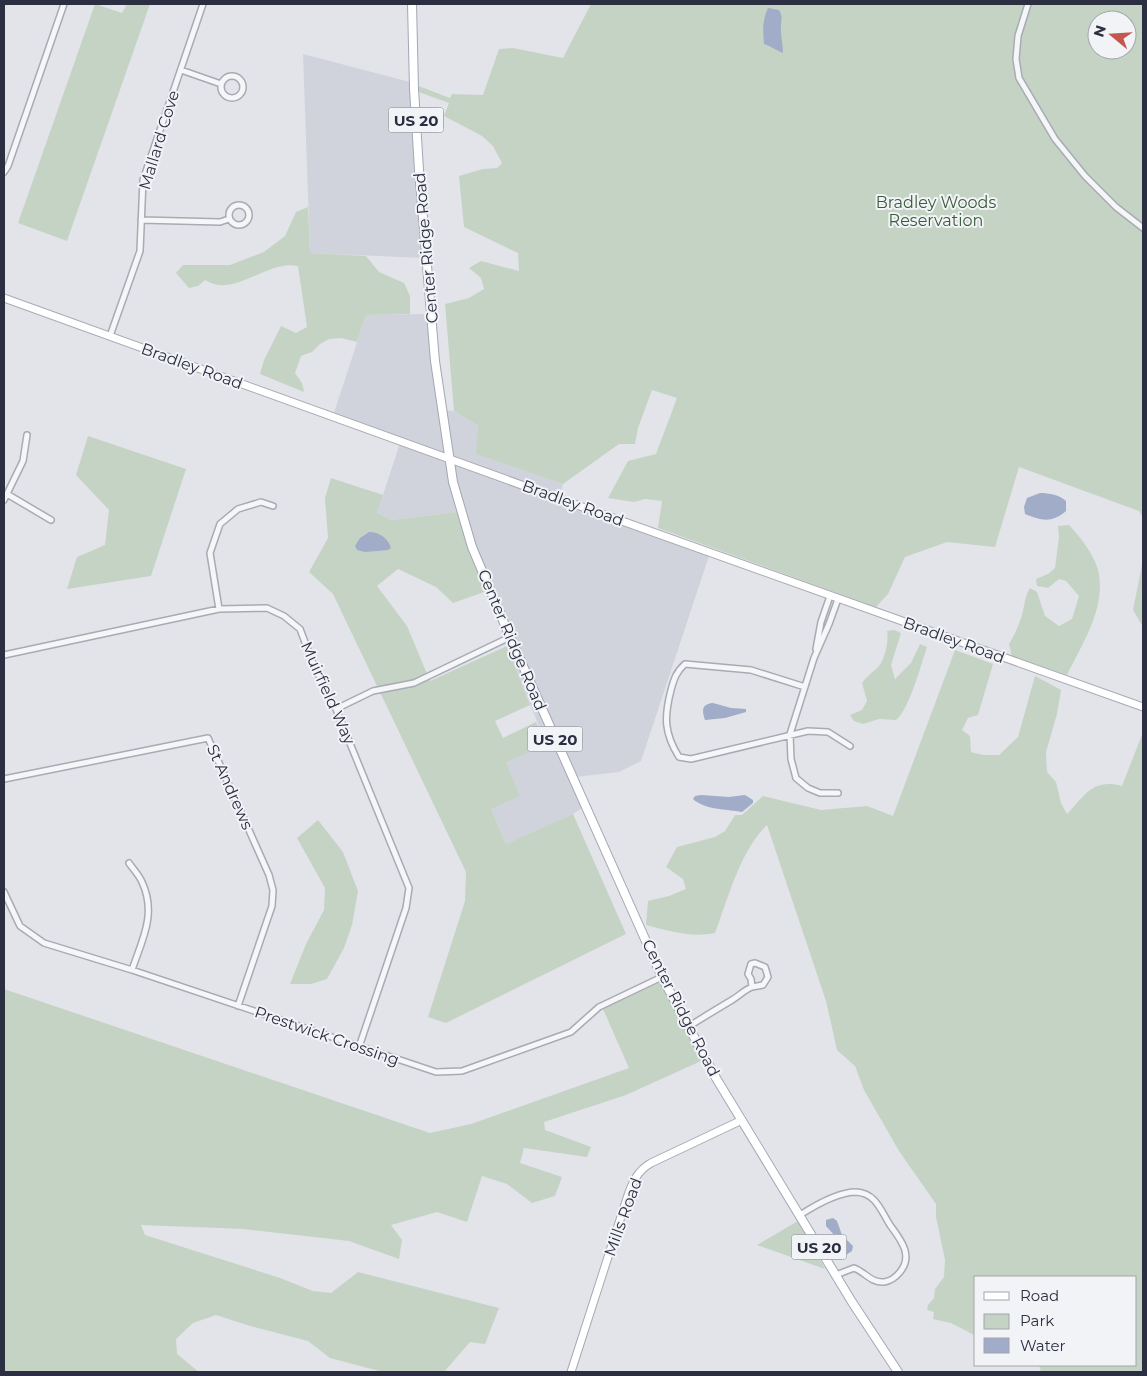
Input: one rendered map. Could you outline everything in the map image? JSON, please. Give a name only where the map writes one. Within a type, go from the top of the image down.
[{"type":"main road","name":"Center Ridge Road","points":[[412,4],[414,89],[435,361],[452,482],[469,540],[510,637],[662,977],[688,1027],[742,1120],[836,1275],[898,1372]]},
{"type":"street","points":[[4,172],[8,166],[64,4]]},
{"type":"street","name":"Mallard Cove","points":[[110,336],[139,256],[143,180],[203,4]]},
{"type":"street","points":[[1028,4],[1018,36],[1016,60],[1019,78],[1055,139],[1085,176],[1116,207],[1143,228]]},
{"type":"street","points":[[181,70],[221,84]]},
{"type":"street","points":[[236,76],[242,82],[243,89],[236,97],[229,98],[223,94],[221,84],[226,78],[236,76]]},
{"type":"street","points":[[141,220],[220,222],[229,219]]},
{"type":"street","name":"Bradley Road","points":[[4,298],[1143,707]]},
{"type":"street","points":[[27,435],[23,461],[5,497],[51,520]]},
{"type":"street","points":[[219,609],[210,553],[220,524],[238,509],[261,502],[273,506]]},
{"type":"street","points":[[830,596],[821,622],[814,658],[790,734],[791,759],[796,778],[808,788],[820,793],[838,793]]},
{"type":"street","points":[[814,658],[830,624],[838,599]]},
{"type":"street","name":"Muirfield Way","points":[[4,655],[219,609],[267,608],[284,616],[300,629],[314,666],[336,709],[409,888],[406,908],[359,1047]]},
{"type":"street","points":[[336,709],[373,691],[414,683],[510,637]]},
{"type":"street","points":[[805,687],[751,670],[685,664],[675,673],[666,707],[666,730],[672,746],[679,757],[685,759],[808,731],[828,732],[850,746]]},
{"type":"street","name":"St Andrews","points":[[4,779],[208,738],[269,875],[273,890],[272,906],[238,1006]]},
{"type":"street","points":[[129,863],[142,882],[149,901],[149,920],[132,970]]},
{"type":"street","name":"Prestwick Crossing","points":[[4,892],[20,926],[44,943],[132,970],[436,1072],[462,1071],[571,1032],[599,1007],[662,977]]},
{"type":"street","points":[[688,1027],[752,987],[763,985],[768,977],[765,967],[755,963],[751,964],[748,974],[752,987]]},
{"type":"street","name":"Mills Road","points":[[571,1372],[626,1198],[635,1177],[651,1163],[742,1120]]},
{"type":"street","points":[[800,1215],[832,1198],[850,1193],[864,1194],[874,1199],[879,1205],[903,1243],[907,1257],[905,1264],[899,1274],[891,1280],[884,1282],[875,1281],[854,1268],[836,1275]]},
{"type":"shaded area","points":[[303,54],[410,82],[423,258],[310,253]]},
{"type":"shaded area","points":[[427,314],[439,410],[454,411],[478,426],[477,454],[563,484],[558,501],[709,556],[641,761],[619,772],[576,777],[588,804],[573,814],[506,844],[491,809],[506,763],[546,744],[457,512],[392,520],[377,513],[400,443],[332,419],[366,315]]},
{"type":"green space","points":[[95,4],[122,13],[127,4],[150,4],[67,241],[18,223]]},
{"type":"green space","name":"Bradley Woods Reservation","points":[[591,4],[1143,4],[1143,518],[1139,511],[1019,467],[995,547],[947,542],[905,557],[888,594],[876,607],[658,528],[662,501],[645,499],[634,502],[608,498],[628,461],[656,454],[677,398],[652,390],[638,428],[635,444],[619,444],[563,484],[476,454],[478,426],[454,411],[445,304],[469,298],[484,289],[481,278],[469,268],[481,261],[519,271],[518,253],[464,227],[459,176],[483,169],[497,168],[502,163],[493,146],[482,136],[444,116],[449,103],[416,91],[416,85],[450,98],[452,94],[483,95],[499,49],[513,48],[563,58]]},
{"type":"green space","points":[[308,207],[310,253],[366,256],[379,272],[404,283],[410,296],[410,314],[366,315],[357,342],[341,338],[329,339],[312,352],[301,356],[295,373],[302,383],[304,392],[260,374],[264,360],[281,326],[296,333],[307,327],[298,266],[286,265],[228,285],[216,285],[205,280],[198,286],[189,288],[176,273],[183,265],[230,265],[264,252],[285,236],[296,212]]},
{"type":"green space","points":[[88,436],[186,469],[151,576],[67,589],[77,557],[105,545],[109,510],[76,475]]},
{"type":"green space","points":[[331,478],[383,495],[377,513],[392,520],[457,512],[487,591],[453,603],[436,587],[398,569],[377,586],[407,626],[430,681],[507,646],[530,705],[495,721],[503,738],[536,722],[546,744],[506,763],[520,796],[491,809],[506,844],[573,814],[626,934],[446,1023],[428,1017],[465,901],[466,872],[333,594],[309,572],[328,538],[325,498]]},
{"type":"green space","points":[[1069,525],[1090,552],[1098,570],[1100,584],[1099,598],[1092,625],[1067,675],[1012,656],[1009,644],[1019,624],[1030,588],[1037,592],[1045,616],[1059,626],[1072,619],[1079,596],[1066,581],[1059,579],[1048,588],[1037,586],[1036,579],[1048,574],[1055,568],[1059,537],[1058,526]]},
{"type":"green space","points":[[1143,560],[1143,627],[1133,610]]},
{"type":"green space","points":[[894,630],[901,633],[891,665],[895,679],[911,663],[920,644],[927,647],[910,697],[901,715],[896,720],[879,719],[863,724],[854,721],[850,715],[862,710],[867,701],[862,683],[881,663],[887,644],[887,631]]},
{"type":"green space","points":[[955,650],[993,664],[978,715],[968,718],[962,730],[970,736],[971,752],[983,755],[999,755],[1018,737],[1035,676],[1061,690],[1057,714],[1046,752],[1047,772],[1056,782],[1061,803],[1067,814],[1090,790],[1103,784],[1122,786],[1143,732],[1143,1372],[1041,1372],[1039,1366],[1137,1366],[1137,1276],[974,1276],[974,1335],[951,1323],[933,1319],[934,1312],[927,1310],[928,1305],[934,1298],[935,1289],[944,1277],[945,1260],[936,1217],[936,1204],[899,1151],[864,1090],[855,1066],[837,1050],[826,1001],[767,825],[749,848],[742,862],[715,933],[697,935],[646,925],[648,901],[669,896],[686,889],[683,879],[666,867],[677,847],[715,837],[725,831],[735,815],[742,815],[763,796],[821,810],[867,806],[893,816]]},
{"type":"green space","points":[[318,820],[343,852],[358,891],[352,925],[344,948],[327,979],[311,984],[290,984],[306,944],[324,910],[325,888],[297,838]]},
{"type":"green space","points":[[661,982],[701,1061],[626,1095],[544,1122],[545,1130],[591,1147],[587,1157],[524,1148],[520,1163],[562,1177],[555,1196],[532,1203],[507,1184],[482,1176],[467,1222],[437,1212],[391,1225],[402,1240],[399,1259],[349,1241],[243,1229],[141,1225],[145,1235],[280,1278],[313,1291],[331,1293],[358,1272],[499,1308],[485,1344],[470,1342],[444,1372],[383,1372],[330,1358],[308,1341],[216,1315],[193,1323],[176,1339],[177,1354],[199,1372],[4,1372],[4,989],[430,1133],[471,1124],[629,1068],[603,1009]]},
{"type":"green space","points":[[798,1221],[825,1269],[757,1245]]},
{"type":"water","points":[[768,8],[779,10],[782,18],[783,53],[764,44],[763,30]]},
{"type":"water","points":[[1040,493],[1047,493],[1064,499],[1066,501],[1066,511],[1056,518],[1047,520],[1025,514],[1024,507],[1027,498]]},
{"type":"water","points":[[369,532],[383,536],[391,548],[388,550],[365,552],[357,550],[355,546],[360,538]]},
{"type":"water","points":[[713,703],[731,708],[746,709],[746,712],[725,718],[705,720],[703,708]]},
{"type":"water","points":[[745,795],[753,800],[753,803],[742,812],[716,809],[698,803],[693,799],[695,796],[729,797]]},
{"type":"water","points":[[833,1218],[837,1221],[842,1235],[853,1246],[852,1251],[846,1255],[839,1251],[835,1236],[826,1226],[826,1220]]}]
